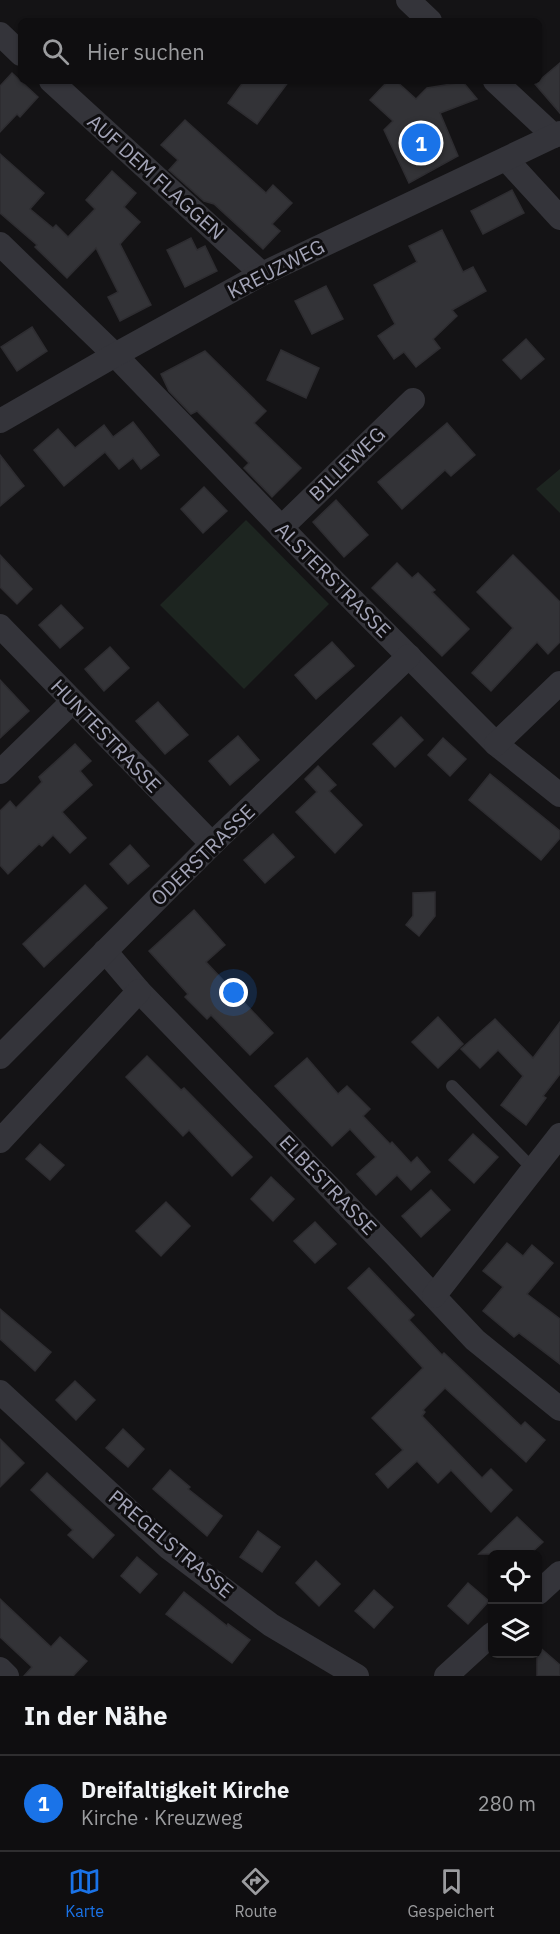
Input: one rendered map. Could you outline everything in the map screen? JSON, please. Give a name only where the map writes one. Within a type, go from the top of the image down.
[{"type":"street","points":[[408,0],[427,18]]},
{"type":"street","points":[[0,34],[18,51]]},
{"type":"street","name":"AUF DEM FLAGGEN","points":[[54,84],[262,274]]},
{"type":"street","points":[[499,84],[557,134]]},
{"type":"street","name":"KREUZWEG","points":[[0,422],[262,274],[557,134]]},
{"type":"street","points":[[506,159],[560,218]]},
{"type":"street","name":"ALSTERSTRASSE","points":[[0,244],[115,355],[281,528],[496,744],[560,795]]},
{"type":"street","name":"BILLEWEG","points":[[281,528],[413,400]]},
{"type":"street","name":"HUNTESTRASSE","points":[[0,626],[212,844]]},
{"type":"street","name":"ODERSTRASSE","points":[[0,1057],[212,844],[409,656]]},
{"type":"street","points":[[496,744],[560,683]]},
{"type":"street","points":[[0,772],[72,702]]},
{"type":"street","name":"ELBESTRASSE","points":[[105,951],[139,991],[475,1340],[560,1409]]},
{"type":"street","points":[[2,1132],[139,991]]},
{"type":"street","points":[[434,1296],[560,1135]]},
{"type":"street","name":"PREGELSTRASSE","points":[[0,1392],[170,1548],[271,1625],[357,1676]]},
{"type":"street","points":[[542,1589],[560,1573]]},
{"type":"street","points":[[446,1676],[488,1638]]},
{"type":"street","points":[[0,1669],[7,1676]]},
{"type":"lane","points":[[452,1086],[534,1170]]},
{"type":"shaded area","points":[[560,469],[560,513],[536,489]]},
{"type":"shaded area","points":[[246,520],[329,604],[244,689],[160,605]]},
{"type":"building","points":[[560,63],[560,113],[535,84],[542,84],[542,78]]},
{"type":"building","points":[[12,73],[18,79],[18,84],[24,84],[38,97],[20,117],[17,114],[0,132],[0,86]]},
{"type":"building","points":[[242,84],[287,84],[257,124],[228,103]]},
{"type":"building","points":[[385,84],[399,84],[416,99],[427,88],[465,84],[477,99],[440,113],[458,156],[409,183],[384,130],[393,121],[370,100]]},
{"type":"building","points":[[185,120],[266,193],[273,185],[292,203],[272,224],[280,231],[263,249],[214,204],[204,201],[169,170],[178,160],[161,145]]},
{"type":"building","points":[[0,154],[44,193],[30,209],[53,228],[56,225],[68,237],[95,209],[86,200],[112,171],[136,193],[124,207],[140,222],[120,244],[151,305],[120,321],[108,297],[118,292],[96,248],[67,278],[35,247],[37,245],[0,213]]},
{"type":"building","points":[[512,190],[524,213],[483,234],[471,211]]},
{"type":"building","points":[[442,230],[463,272],[473,267],[486,291],[452,310],[457,316],[433,339],[440,348],[416,367],[404,352],[394,359],[378,336],[395,324],[374,285],[417,262],[409,246]]},
{"type":"building","points":[[191,238],[197,250],[205,246],[217,271],[185,287],[167,250]]},
{"type":"building","points":[[326,286],[343,319],[312,334],[295,301]]},
{"type":"building","points":[[32,327],[47,351],[17,371],[1,347]]},
{"type":"building","points":[[526,339],[544,359],[521,379],[503,360]]},
{"type":"building","points":[[281,350],[319,368],[306,398],[267,380]]},
{"type":"building","points":[[205,351],[266,411],[254,423],[301,468],[272,497],[244,468],[249,463],[197,411],[191,414],[169,391],[161,374]]},
{"type":"building","points":[[133,422],[159,455],[141,469],[133,458],[119,469],[105,452],[64,486],[34,450],[58,429],[75,448],[104,425],[113,437]]},
{"type":"building","points":[[447,423],[475,455],[451,476],[445,470],[402,509],[378,482]]},
{"type":"building","points":[[0,455],[24,486],[0,506]]},
{"type":"building","points":[[204,487],[227,511],[203,533],[181,509]]},
{"type":"building","points":[[336,500],[368,535],[344,557],[313,522]]},
{"type":"building","points":[[0,555],[32,589],[17,604],[0,587]]},
{"type":"building","points":[[513,555],[560,602],[560,642],[548,654],[537,642],[491,691],[472,673],[513,628],[477,592]]},
{"type":"building","points":[[397,563],[412,578],[418,573],[435,590],[432,592],[469,629],[442,656],[372,588]]},
{"type":"building","points":[[61,605],[83,628],[60,648],[39,625]]},
{"type":"building","points":[[332,642],[354,666],[316,699],[295,675]]},
{"type":"building","points":[[110,647],[129,668],[104,691],[85,669]]},
{"type":"building","points":[[0,680],[29,711],[0,738]]},
{"type":"building","points":[[158,702],[188,735],[165,754],[136,721]]},
{"type":"building","points":[[401,717],[423,740],[395,767],[373,744]]},
{"type":"building","points":[[238,736],[259,760],[230,785],[209,761]]},
{"type":"building","points":[[443,738],[466,759],[450,776],[428,755]]},
{"type":"building","points":[[75,744],[91,761],[80,771],[92,785],[62,812],[86,838],[70,853],[53,835],[42,846],[39,844],[8,874],[0,865],[0,811],[10,801],[16,808],[42,782],[39,777]]},
{"type":"building","points":[[318,766],[336,785],[329,791],[362,825],[335,853],[296,812],[317,792],[305,779]]},
{"type":"building","points":[[490,774],[560,831],[560,838],[541,860],[469,800]]},
{"type":"building","points":[[273,834],[294,857],[265,883],[244,860]]},
{"type":"building","points":[[130,845],[149,866],[128,884],[110,864]]},
{"type":"building","points":[[85,885],[107,908],[44,967],[23,944]]},
{"type":"building","points":[[435,892],[435,916],[419,936],[406,925],[413,916],[413,893]]},
{"type":"building","points":[[194,910],[225,945],[206,962],[273,1033],[250,1055],[211,1015],[207,1019],[185,997],[188,994],[149,951]]},
{"type":"building","points":[[438,1017],[463,1044],[438,1068],[412,1042]]},
{"type":"building","points":[[495,1019],[533,1058],[560,1022],[560,1074],[543,1096],[546,1098],[526,1125],[501,1105],[523,1076],[498,1050],[480,1068],[461,1049]]},
{"type":"building","points":[[147,1056],[181,1090],[184,1088],[252,1157],[232,1176],[189,1130],[183,1136],[126,1077]]},
{"type":"building","points":[[307,1058],[338,1094],[347,1086],[370,1109],[363,1116],[390,1144],[392,1142],[411,1163],[417,1157],[430,1172],[411,1190],[397,1175],[376,1195],[357,1174],[376,1157],[350,1129],[332,1146],[275,1086]]},
{"type":"building","points":[[473,1134],[498,1157],[474,1183],[449,1160]]},
{"type":"building","points":[[40,1144],[64,1165],[50,1180],[26,1159]]},
{"type":"building","points":[[271,1177],[294,1199],[273,1221],[251,1199]]},
{"type":"building","points":[[431,1190],[450,1210],[421,1237],[402,1216]]},
{"type":"building","points":[[166,1202],[190,1226],[161,1256],[136,1231]]},
{"type":"building","points":[[315,1222],[336,1244],[315,1263],[294,1241]]},
{"type":"building","points":[[507,1243],[523,1256],[532,1245],[553,1263],[527,1294],[560,1319],[560,1364],[519,1333],[514,1337],[483,1311],[503,1287],[483,1271]]},
{"type":"building","points":[[369,1268],[414,1315],[409,1320],[442,1355],[444,1353],[521,1426],[525,1422],[545,1440],[526,1462],[445,1388],[423,1410],[425,1412],[422,1416],[482,1478],[491,1469],[512,1490],[491,1512],[451,1470],[438,1483],[417,1461],[388,1488],[376,1474],[403,1450],[372,1418],[423,1368],[348,1288]]},
{"type":"building","points":[[0,1309],[51,1352],[35,1371],[0,1339]]},
{"type":"building","points":[[75,1381],[95,1400],[76,1420],[56,1400]]},
{"type":"building","points":[[123,1429],[144,1449],[128,1467],[106,1448]]},
{"type":"building","points":[[0,1439],[24,1463],[0,1487]]},
{"type":"building","points":[[170,1470],[190,1487],[188,1489],[222,1516],[207,1536],[153,1489]]},
{"type":"building","points":[[47,1473],[114,1535],[93,1558],[68,1535],[73,1530],[31,1490]]},
{"type":"building","points":[[517,1517],[543,1542],[534,1550],[488,1550],[488,1554],[479,1554]]},
{"type":"building","points":[[258,1531],[280,1547],[262,1572],[240,1557]]},
{"type":"building","points":[[137,1557],[157,1574],[140,1593],[121,1576]]},
{"type":"building","points":[[316,1561],[340,1584],[319,1606],[296,1583]]},
{"type":"building","points":[[468,1583],[488,1600],[468,1624],[448,1606]]},
{"type":"building","points":[[374,1590],[393,1607],[374,1628],[355,1611]]},
{"type":"building","points":[[184,1592],[227,1626],[228,1624],[250,1640],[232,1663],[166,1614]]},
{"type":"building","points":[[0,1599],[51,1647],[60,1637],[87,1661],[73,1676],[24,1676],[32,1667],[0,1637]]},
{"type":"building","points":[[542,1649],[560,1665],[560,1676],[537,1676],[537,1658],[542,1658]]},
{"type":"place","name":"Dreifaltigkeit Kirche","points":[[421,143]]}]
